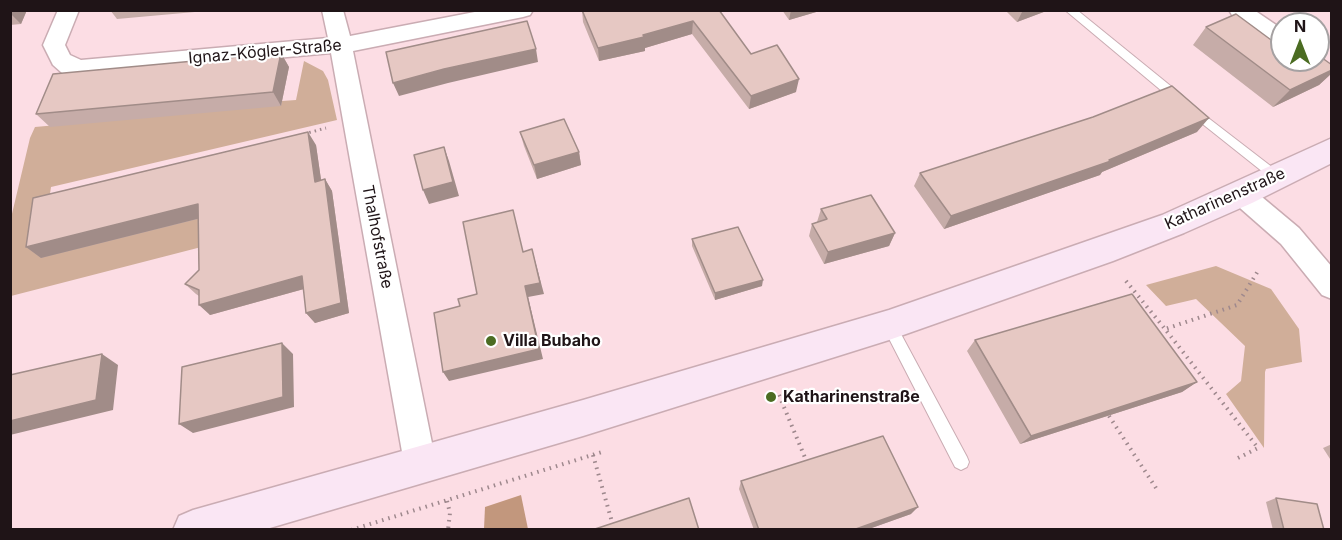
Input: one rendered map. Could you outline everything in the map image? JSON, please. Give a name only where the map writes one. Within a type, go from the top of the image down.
[{"type":"main road","name":"Katharinenstraße","points":[[208,527],[420,463],[583,418],[889,325],[1102,251],[1327,157]]},
{"type":"street","name":"Ignaz-Kögler-Straße","points":[[69,10],[54,45],[61,60],[70,67],[341,45],[523,10]]},
{"type":"street","name":"Thalhofstraße","points":[[332,10],[356,121],[420,463]]},
{"type":"street","points":[[1239,10],[1270,32]]},
{"type":"street","points":[[1241,194],[1290,236],[1332,287]]},
{"type":"lane","points":[[1070,10],[1277,177]]},
{"type":"lane","points":[[889,325],[962,462]]},
{"type":"path","points":[[298,135],[356,121]]},
{"type":"path","points":[[1165,329],[1237,305],[1258,271]]},
{"type":"path","points":[[1126,281],[1258,448],[1238,458]]},
{"type":"path","points":[[779,395],[806,460]]},
{"type":"path","points":[[1109,416],[1156,488]]},
{"type":"path","points":[[351,530],[612,449]]},
{"type":"path","points":[[593,455],[612,522]]},
{"type":"path","points":[[447,500],[450,513],[448,530]]},
{"type":"shaded area","points":[[304,61],[323,71],[328,80],[337,120],[51,187],[41,257],[257,204],[279,227],[11,296],[11,218],[30,138],[35,127],[281,105],[282,101],[296,100]]},
{"type":"shaded area","points":[[1216,266],[1271,289],[1299,329],[1302,362],[1266,369],[1265,372],[1264,448],[1226,394],[1241,381],[1245,346],[1196,299],[1166,306],[1146,285]]},
{"type":"shaded area","points":[[521,495],[528,529],[484,529],[485,507]]},
{"type":"building","points":[[582,10],[719,10],[751,54],[777,45],[799,79],[751,96],[693,21],[643,35],[644,37],[598,48]]},
{"type":"building","points":[[1236,14],[1270,39],[1270,72],[1328,72],[1290,90],[1206,27]]},
{"type":"building","points":[[527,21],[536,49],[444,69],[393,83],[386,52]]},
{"type":"building","points":[[281,53],[273,92],[36,114],[53,74]]},
{"type":"building","points":[[1172,86],[1209,118],[1109,160],[1111,161],[951,216],[920,173],[1093,117]]},
{"type":"building","points":[[564,119],[579,152],[534,165],[520,132]]},
{"type":"building","points":[[308,132],[315,182],[325,179],[341,303],[306,313],[302,276],[199,305],[199,290],[185,284],[199,270],[198,204],[26,247],[33,198]]},
{"type":"building","points":[[444,147],[453,182],[423,190],[414,155]]},
{"type":"building","points":[[871,195],[895,233],[828,252],[812,224],[827,219],[821,209]]},
{"type":"building","points":[[513,210],[523,252],[532,249],[540,283],[525,286],[539,349],[443,372],[434,313],[460,306],[458,299],[477,294],[463,222]]},
{"type":"building","points":[[738,227],[763,280],[715,293],[692,239]]},
{"type":"building","points":[[1132,294],[1197,382],[1031,436],[975,340]]},
{"type":"building","points":[[282,343],[283,397],[179,424],[182,367]]},
{"type":"building","points":[[102,354],[96,400],[10,421],[10,375]]},
{"type":"building","points":[[883,436],[918,507],[853,530],[759,530],[741,481]]},
{"type":"building","points":[[689,498],[699,530],[592,530]]},
{"type":"building","points":[[1276,498],[1317,504],[1324,530],[1284,530]]},
{"type":"place","name":"Villa Bubaho","points":[[491,341]]},
{"type":"place","name":"Katharinenstraße","points":[[771,397]]}]
